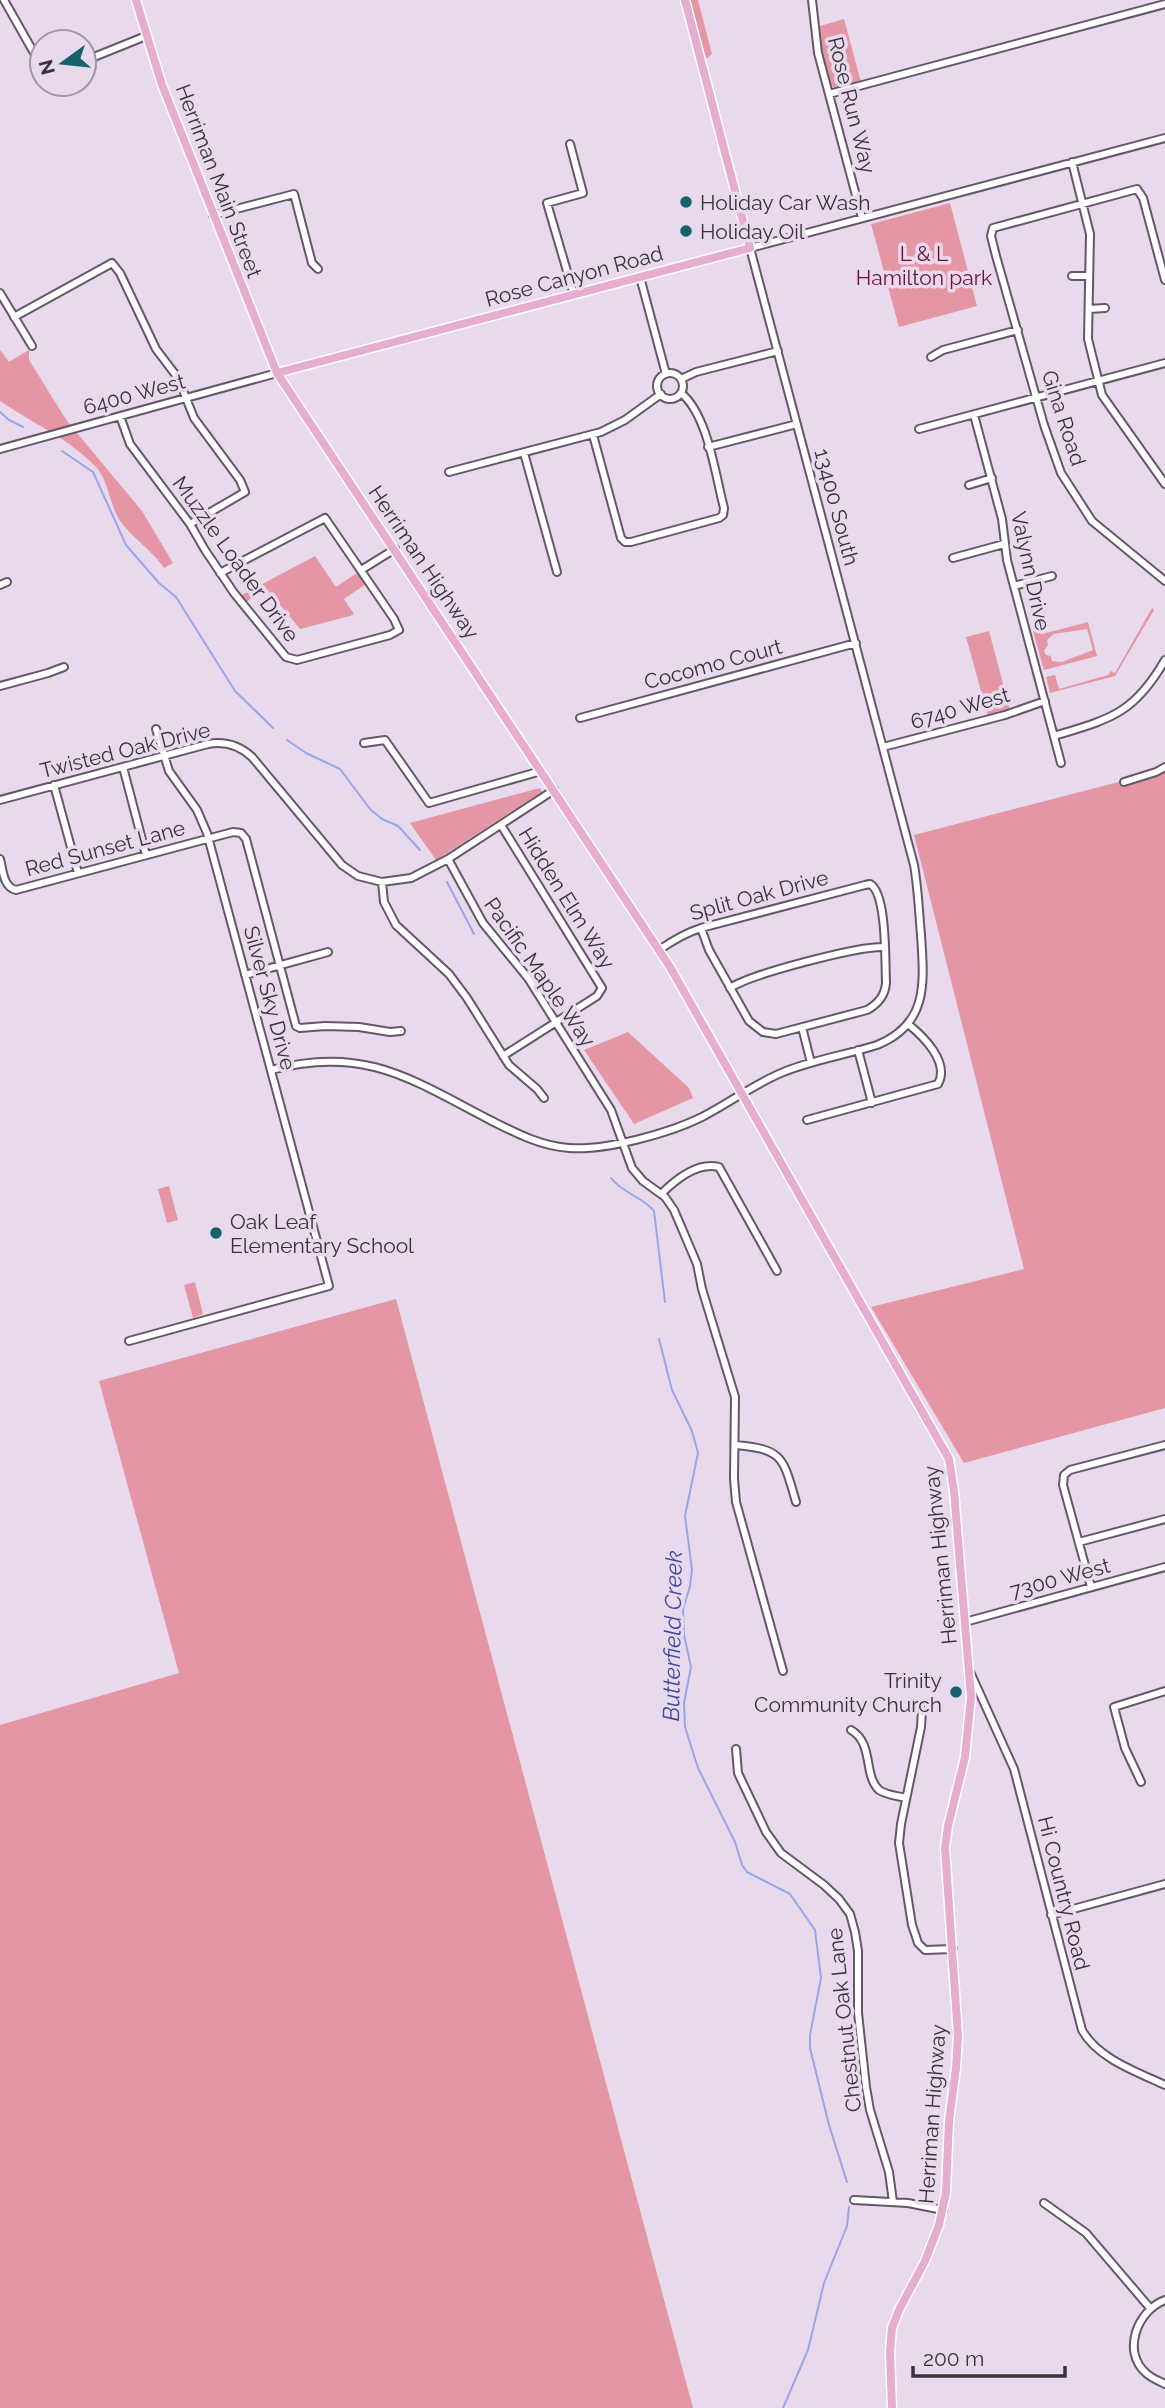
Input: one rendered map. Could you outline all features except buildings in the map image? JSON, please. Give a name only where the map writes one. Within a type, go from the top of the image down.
[{"type":"main road","name":"Herriman Main Street","points":[[136,0],[146,36],[213,215],[277,373]]},
{"type":"main road","name":"13400 South","points":[[685,0],[750,248]]},
{"type":"main road","name":"Rose Canyon Road","points":[[277,373],[750,248]]},
{"type":"main road","name":"Herriman Highway","points":[[277,373],[670,967],[949,1459],[970,1672],[967,1742],[946,1842],[957,2058],[949,2121],[947,2186],[943,2210],[921,2270],[892,2328],[892,2408]]},
{"type":"street","points":[[4,0],[28,42]]},
{"type":"street","name":"Rose Run Way","points":[[813,0],[817,49],[862,218]]},
{"type":"street","points":[[829,94],[1165,4]]},
{"type":"street","points":[[98,55],[146,36]]},
{"type":"street","name":"Rose Canyon Road","points":[[750,248],[1165,138]]},
{"type":"street","points":[[570,144],[583,193],[547,203],[574,295]]},
{"type":"street","points":[[1072,162],[1090,234],[1088,339],[1098,381],[1102,394],[1165,484]]},
{"type":"street","points":[[1083,206],[1137,189],[1143,198],[1165,280]]},
{"type":"street","points":[[213,215],[293,194],[312,262],[318,269]]},
{"type":"street","name":"Gina Road","points":[[1083,206],[993,228],[991,236],[1061,472],[1092,521],[1165,581]]},
{"type":"street","name":"13400 South","points":[[750,248],[912,855],[918,892],[923,990],[918,1007],[908,1024]]},
{"type":"street","points":[[14,317],[112,263],[120,273],[156,349],[178,378],[204,434],[230,466],[245,492],[190,524]]},
{"type":"street","points":[[1072,276],[1089,276]]},
{"type":"street","points":[[640,277],[666,374]]},
{"type":"street","points":[[0,293],[32,346]]},
{"type":"street","points":[[1089,309],[1105,308]]},
{"type":"street","points":[[932,357],[943,350],[1018,330]]},
{"type":"street","points":[[681,379],[696,372],[778,351]]},
{"type":"street","points":[[919,429],[1165,363]]},
{"type":"street","name":"6400 West","points":[[0,449],[277,373]]},
{"type":"street","points":[[666,374],[674,374],[681,379],[681,393]]},
{"type":"street","points":[[661,394],[658,384],[666,374]]},
{"type":"street","points":[[661,394],[671,398],[681,393]]},
{"type":"street","points":[[593,435],[621,538],[625,542],[716,519],[723,515],[724,508],[708,447],[698,413],[681,393]]},
{"type":"street","points":[[449,472],[593,435],[619,424],[661,394]]},
{"type":"street","name":"Valynn Drive","points":[[974,415],[1002,519],[1004,544],[1014,586],[1061,763]]},
{"type":"street","name":"Muzzle Loader Drive","points":[[120,416],[130,444],[190,524],[220,573],[290,660],[390,635],[398,630],[394,619],[361,570]]},
{"type":"street","points":[[708,447],[797,424]]},
{"type":"street","points":[[524,453],[557,572]]},
{"type":"street","points":[[969,485],[992,478]]},
{"type":"street","points":[[220,573],[325,518],[361,570],[395,549]]},
{"type":"street","points":[[953,558],[1004,544]]},
{"type":"street","points":[[1014,586],[1052,576]]},
{"type":"street","name":"Cocomo Court","points":[[580,718],[856,643]]},
{"type":"street","points":[[1054,736],[1101,722],[1132,704],[1153,681],[1165,660]]},
{"type":"street","points":[[0,686],[64,667]]},
{"type":"street","name":"6740 West","points":[[883,747],[1005,715],[1045,701]]},
{"type":"street","name":"Silver Sky Drive","points":[[129,1341],[329,1286],[208,838],[201,817],[176,783],[163,756],[156,729]]},
{"type":"street","points":[[364,743],[385,740],[429,803],[541,771]]},
{"type":"street","name":"Twisted Oak Drive","points":[[0,800],[213,743],[227,743],[243,749],[252,757],[342,865],[364,878],[382,882]]},
{"type":"street","points":[[123,767],[146,855]]},
{"type":"street","points":[[1125,782],[1165,767]]},
{"type":"street","points":[[54,785],[78,873]]},
{"type":"street","points":[[544,1098],[537,1088],[512,1069],[455,982],[393,920],[384,902],[382,882],[411,878],[448,859],[554,790]]},
{"type":"street","name":"Hidden Elm Way","points":[[500,825],[601,984],[597,996],[556,1022]]},
{"type":"street","name":"Red Sunset Lane","points":[[0,859],[6,882],[10,888],[16,890],[236,831],[244,836],[297,1027],[359,1027],[401,1031]]},
{"type":"street","name":"Pacific Maple Way","points":[[448,859],[483,923],[528,978],[611,1110],[634,1171],[662,1194]]},
{"type":"street","name":"Split Oak Drive","points":[[659,950],[681,935],[701,928],[867,884],[876,888],[880,900],[884,947]]},
{"type":"street","points":[[701,928],[706,945],[730,988],[749,1021],[759,1030],[776,1034],[866,1010],[877,1003],[886,987],[884,947],[864,948],[750,978],[730,988]]},
{"type":"street","points":[[245,975],[328,952]]},
{"type":"street","points":[[503,1056],[556,1022]]},
{"type":"street","points":[[271,1070],[324,1060],[366,1064],[402,1075],[538,1142],[583,1149],[624,1142],[694,1121],[778,1074],[891,1039],[908,1024],[932,1049],[941,1073],[940,1082],[933,1087],[807,1120]]},
{"type":"street","points":[[802,1027],[811,1063]]},
{"type":"street","points":[[858,1051],[872,1103]]},
{"type":"street","points":[[777,1271],[719,1167],[710,1166],[686,1173],[662,1194],[674,1210],[697,1265],[702,1289],[732,1381],[736,1397],[736,1502],[783,1671]]},
{"type":"street","points":[[735,1445],[760,1447],[776,1454],[785,1465],[796,1502]]},
{"type":"street","points":[[1091,1587],[1063,1482],[1064,1475],[1070,1470],[1165,1445]]},
{"type":"street","points":[[1079,1542],[1165,1519]]},
{"type":"street","name":"7300 West","points":[[965,1622],[1165,1567]]},
{"type":"street","name":"Hi Country Road","points":[[970,1672],[1014,1769],[1072,1996],[1086,2036],[1096,2048],[1165,2085]]},
{"type":"street","points":[[1141,1782],[1125,1748],[1114,1707],[1165,1691]]},
{"type":"street","points":[[922,1710],[899,1843],[918,1943],[925,1950],[953,1949]]},
{"type":"street","points":[[851,1730],[862,1740],[878,1788],[885,1793],[906,1798]]},
{"type":"street","name":"Chestnut Oak Lane","points":[[736,1749],[738,1773],[766,1832],[782,1853],[824,1885],[850,1914],[858,1951],[858,2013],[866,2087],[870,2110],[889,2172],[893,2202]]},
{"type":"street","points":[[1051,1915],[1165,1884]]},
{"type":"street","points":[[854,2200],[893,2202],[943,2210]]},
{"type":"street","points":[[1044,2203],[1086,2233],[1150,2308]]},
{"type":"street","points":[[1165,2300],[1150,2308],[1140,2320],[1134,2343],[1135,2355],[1145,2373],[1165,2384]]},
{"type":"green space","points":[[690,0],[698,0],[712,54],[706,59]]},
{"type":"green space","points":[[844,19],[861,82],[836,89],[831,85],[821,48],[820,26]]},
{"type":"green space","name":"L & L Hamilton park","points":[[950,203],[977,306],[899,327],[871,224]]},
{"type":"green space","points":[[0,350],[9,362],[29,350],[29,360],[67,421],[142,511],[173,563],[164,568],[119,520],[97,468],[63,440],[0,401]]},
{"type":"green space","points":[[315,556],[336,587],[357,573],[366,584],[344,599],[354,614],[300,629],[265,587],[245,603],[240,596]]},
{"type":"green space","points":[[1152,608],[1154,610],[1115,676],[1050,693],[1046,677],[1055,675],[1059,689],[1108,675],[1111,671],[1115,673]]},
{"type":"green space","points":[[1088,622],[1097,656],[1044,670],[1033,631],[1040,629],[1042,634]],"holes":[[[1087,629],[1093,650],[1062,662],[1052,661],[1051,656],[1044,651],[1048,645],[1047,640],[1054,634]]]},
{"type":"green space","points":[[989,631],[1010,710],[988,716],[966,637]]},
{"type":"green space","points":[[1165,770],[1165,1408],[964,1463],[871,1307],[1024,1269],[914,835]]},
{"type":"green space","points":[[540,788],[542,792],[436,860],[410,823]]},
{"type":"green space","points":[[628,1032],[689,1088],[693,1098],[634,1124],[584,1050]]},
{"type":"green space","points":[[169,1186],[178,1220],[167,1223],[158,1189]]},
{"type":"green space","points":[[195,1282],[203,1314],[193,1318],[184,1285]]},
{"type":"green space","points":[[396,1299],[693,2408],[0,2408],[0,1725],[179,1673],[99,1381]]},
{"type":"waterway","name":"Butterfield Creek","points":[[0,412],[23,427]]},
{"type":"waterway","name":"Butterfield Creek","points":[[62,451],[93,472],[126,545],[159,583],[176,597],[235,691],[273,728]]},
{"type":"waterway","name":"Butterfield Creek","points":[[287,740],[306,753],[340,769],[370,809],[382,819],[398,826],[420,850]]},
{"type":"waterway","name":"Butterfield Creek","points":[[447,882],[474,934]]},
{"type":"waterway","name":"Butterfield Creek","points":[[611,1178],[654,1211],[665,1302]]},
{"type":"waterway","name":"Butterfield Creek","points":[[659,1339],[672,1390],[692,1431],[698,1453],[685,1516],[692,1570],[683,1610],[684,1635],[691,1667],[684,1703],[685,1727],[698,1768],[735,1842],[742,1865],[747,1872],[790,1894],[815,1930],[821,1978],[810,2048],[829,2125],[847,2182]]},
{"type":"waterway","name":"Butterfield Creek","points":[[783,2408],[808,2350],[824,2283],[847,2226],[849,2207]]},
{"type":"place","name":"Holiday Car Wash","points":[[686,202]]},
{"type":"place","name":"Holiday Oil","points":[[686,231]]},
{"type":"place","name":"Oak Leaf Elementary School","points":[[216,1233]]},
{"type":"place","name":"Trinity Community Church","points":[[956,1692]]}]
